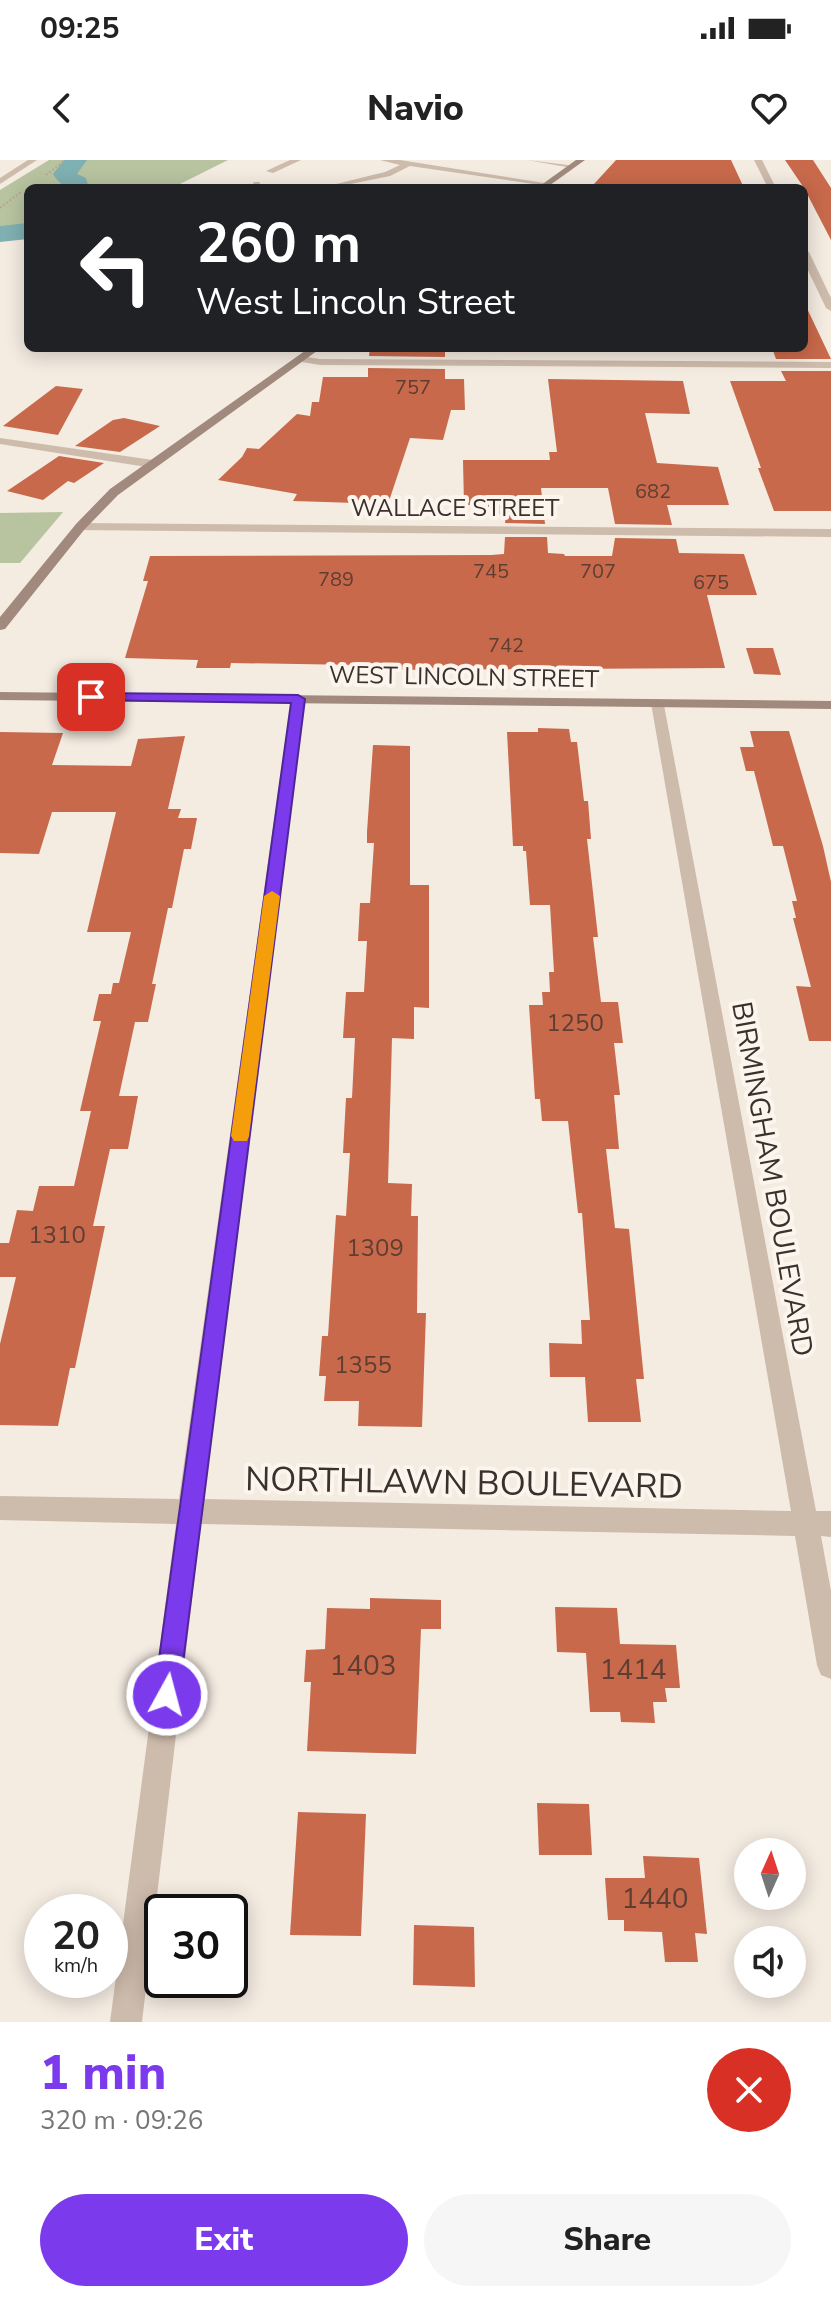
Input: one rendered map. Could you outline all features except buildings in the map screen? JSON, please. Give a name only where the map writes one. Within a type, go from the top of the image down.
[{"type":"main road","points":[[547,184],[581,160]]},
{"type":"main road","points":[[0,626],[80,527],[114,492],[310,352]]},
{"type":"main road","name":"WEST LINCOLN STREET","points":[[0,696],[831,705]]},
{"type":"street","points":[[0,182],[33,160]]},
{"type":"street","points":[[270,171],[297,160]]},
{"type":"street","points":[[384,160],[532,184]]},
{"type":"street","points":[[758,160],[770,184]]},
{"type":"street","points":[[341,184],[392,173],[410,164]]},
{"type":"street","points":[[810,275],[831,275]]},
{"type":"street","points":[[810,275],[831,308]]},
{"type":"street","points":[[300,359],[336,363],[831,365]]},
{"type":"street","points":[[0,441],[153,464]]},
{"type":"street","name":"WALLACE STREET","points":[[80,527],[831,533]]},
{"type":"street","points":[[126,2022],[298,699]]},
{"type":"street","name":"BIRMINGHAM BOULEVARD","points":[[658,703],[818,1524],[831,1665]]},
{"type":"street","name":"NORTHLAWN BOULEVARD","points":[[0,1508],[818,1524]]},
{"type":"lane","points":[[531,160],[572,166]]},
{"type":"green space","points":[[49,160],[228,160],[180,184],[24,184],[24,232],[0,234],[0,190]]},
{"type":"green space","points":[[63,512],[20,563],[0,563],[0,513]]},
{"type":"waterway","points":[[76,160],[65,174],[78,184]]},
{"type":"waterway","points":[[0,234],[24,231]]},
{"type":"slow traffic","points":[[240,1136],[272,896]]},
{"type":"route","points":[[91,697],[298,699],[167,1695]]}]
